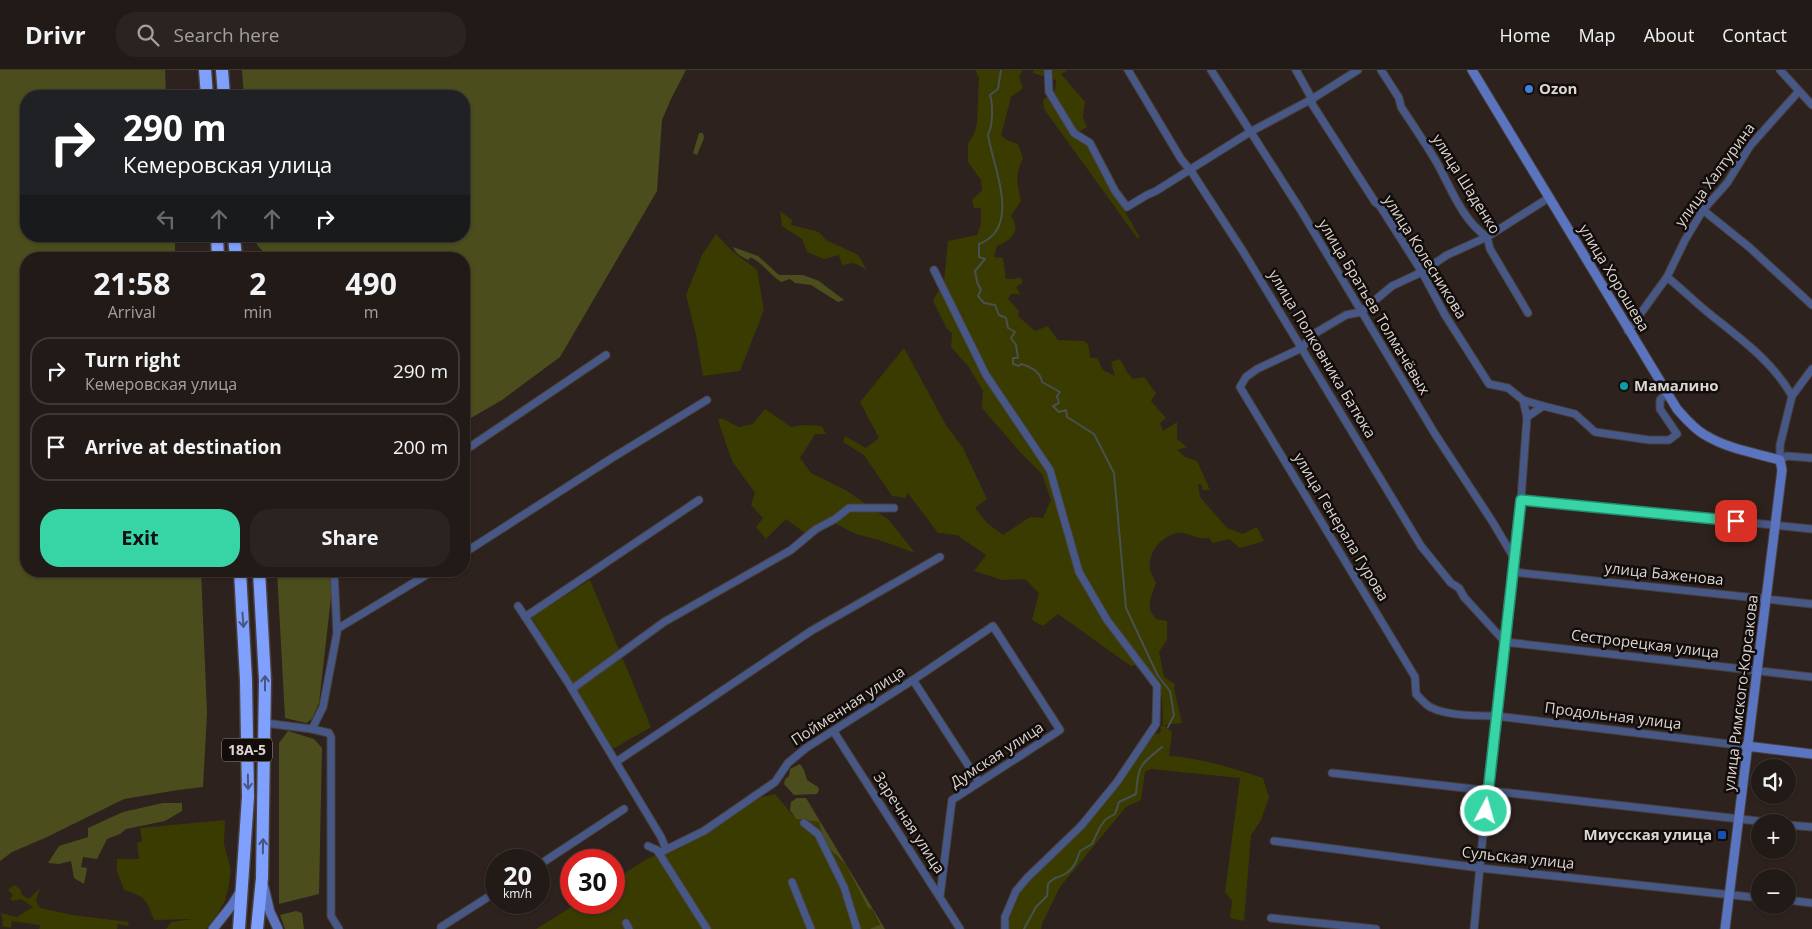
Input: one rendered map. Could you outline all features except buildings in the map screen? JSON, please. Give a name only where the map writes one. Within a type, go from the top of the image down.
[{"type":"highway","points":[[205,70],[207,90]]},
{"type":"highway","points":[[222,70],[224,90]]},
{"type":"highway","name":"18А-5","points":[[238,929],[248,797],[246,680],[240,577]]},
{"type":"highway","name":"18А-5","points":[[257,929],[262,878],[265,723],[264,626],[260,577]]},
{"type":"main road","name":"улица Хорошева","points":[[1472,70],[1676,409],[1688,422],[1705,435],[1738,450],[1780,460]]},
{"type":"main road","name":"улица Римского-Корсакова","points":[[1724,929],[1739,820],[1746,746],[1767,599],[1782,470],[1780,460]]},
{"type":"main road","name":"Продольная улица","points":[[1746,746],[1812,754]]},
{"type":"main road","points":[[262,878],[270,912],[278,929]]},
{"type":"main road","points":[[212,929],[232,905],[243,882]]},
{"type":"street","points":[[1048,70],[1049,92],[1074,133],[1090,143],[1116,191],[1127,207],[1191,170],[1250,132],[1312,99],[1358,70]]},
{"type":"street","name":"улица Полковника Батюка","points":[[1128,70],[1181,159],[1191,170],[1244,253],[1421,546],[1451,583],[1459,588],[1464,597],[1505,642]]},
{"type":"street","name":"улица Братьев Толмачёвых","points":[[1210,70],[1300,209],[1435,434],[1514,559]]},
{"type":"street","name":"улица Колесникова","points":[[1296,70],[1312,99],[1312,104],[1346,160],[1375,202],[1380,206],[1489,384],[1508,388],[1523,400],[1575,414],[1595,432],[1649,440],[1669,440],[1677,434],[1660,409],[1660,400],[1666,394]]},
{"type":"street","name":"улица Шаденко","points":[[1381,70],[1399,98],[1401,107],[1475,229],[1486,237],[1490,249],[1528,313]]},
{"type":"street","points":[[1780,70],[1812,105]]},
{"type":"street","name":"улица Халтурина","points":[[1628,330],[1667,276],[1703,210],[1727,183],[1750,146],[1799,91]]},
{"type":"street","points":[[1302,348],[1312,335],[1346,315],[1361,312],[1392,286],[1422,272],[1447,255],[1486,237],[1550,197]]},
{"type":"street","points":[[1703,210],[1749,247],[1812,305]]},
{"type":"street","points":[[934,270],[986,375],[1050,470],[1079,572],[1107,620],[1158,686],[1156,724],[1117,782],[1081,826],[1016,891],[1005,917],[1005,929]]},
{"type":"street","points":[[1667,276],[1702,308],[1762,357],[1783,380],[1792,396]]},
{"type":"street","name":"улица Генерала Гурова","points":[[1302,348],[1257,369],[1246,377],[1240,388],[1415,677],[1416,694]]},
{"type":"street","points":[[470,447],[606,356]]},
{"type":"street","name":"улица Римского-Корсакова","points":[[1780,460],[1780,445],[1792,396],[1812,369]]},
{"type":"street","points":[[470,549],[706,400]]},
{"type":"street","points":[[1474,929],[1521,500],[1528,417],[1523,400]]},
{"type":"street","points":[[1528,417],[1543,406]]},
{"type":"street","points":[[1780,460],[1787,456],[1812,458]]},
{"type":"street","points":[[525,617],[699,500]]},
{"type":"street","points":[[1521,500],[1812,529]]},
{"type":"street","points":[[572,689],[664,622],[791,550],[816,529],[835,519],[849,508],[894,508]]},
{"type":"street","points":[[616,762],[811,631],[940,557]]},
{"type":"street","name":"улица Баженова","points":[[1513,572],[1812,604]]},
{"type":"street","points":[[312,729],[323,707],[337,629],[334,577]]},
{"type":"street","points":[[337,629],[423,577]]},
{"type":"street","points":[[518,606],[572,689],[661,837],[666,849]]},
{"type":"street","name":"Пойменная улица","points":[[659,853],[704,831],[775,782],[788,763],[806,748],[834,732],[993,626]]},
{"type":"street","name":"Думская улица","points":[[940,896],[952,800],[1060,730],[993,626]]},
{"type":"street","name":"Сестрорецкая улица","points":[[1505,642],[1812,677]]},
{"type":"street","points":[[913,680],[979,782]]},
{"type":"street","name":"Продольная улица","points":[[1416,694],[1430,707],[1461,714],[1496,716],[1746,746]]},
{"type":"street","points":[[265,723],[312,729],[329,733],[331,737],[331,916],[339,929]]},
{"type":"street","name":"Заречная улица","points":[[834,732],[960,929]]},
{"type":"street","points":[[1332,773],[1751,821]]},
{"type":"street","points":[[550,858],[624,808]]},
{"type":"street","points":[[804,823],[818,834],[823,843],[844,887],[855,928]]},
{"type":"street","points":[[1796,826],[1812,827]]},
{"type":"street","name":"Сульская улица","points":[[1274,841],[1480,868],[1751,897]]},
{"type":"street","points":[[648,846],[657,850],[707,929]]},
{"type":"street","points":[[792,882],[811,929]]},
{"type":"street","points":[[441,929],[485,899]]},
{"type":"street","points":[[1796,901],[1812,902]]},
{"type":"street","points":[[1271,918],[1376,929]]},
{"type":"shaded area","points":[[0,70],[165,70],[166,90],[20,90],[20,242],[175,242],[175,252],[20,252],[20,577],[201,577],[207,713],[203,787],[124,799],[12,852],[0,861]]},
{"type":"shaded area","points":[[242,70],[686,70],[662,120],[657,191],[560,357],[502,400],[470,419],[470,252],[264,252],[257,242],[470,242],[470,90],[244,90]]},
{"type":"shaded area","points":[[975,70],[1023,70],[1019,77],[1023,88],[1011,97],[1001,135],[1007,140],[1018,144],[1023,158],[1018,179],[1021,201],[1011,216],[1015,231],[1007,241],[997,246],[994,257],[1003,258],[1006,279],[1020,277],[1023,282],[1016,287],[1020,294],[1011,294],[1008,299],[1019,311],[1018,316],[1035,331],[1048,326],[1058,340],[1085,341],[1089,347],[1090,358],[1097,358],[1103,370],[1115,376],[1111,362],[1120,359],[1133,379],[1144,377],[1156,393],[1151,401],[1166,418],[1160,423],[1163,431],[1177,422],[1177,439],[1187,447],[1177,450],[1185,457],[1197,461],[1210,490],[1202,490],[1202,485],[1198,484],[1200,497],[1227,528],[1243,534],[1257,527],[1264,541],[1240,548],[1229,539],[1213,543],[1209,538],[1176,533],[1170,535],[1159,544],[1151,556],[1150,562],[1150,571],[1156,583],[1150,600],[1150,610],[1156,619],[1167,621],[1167,640],[1159,652],[1164,677],[1175,684],[1174,689],[1182,723],[1164,725],[1172,732],[1169,756],[1205,761],[1263,778],[1269,797],[1261,820],[1251,835],[1244,921],[1230,918],[1232,901],[1225,892],[1240,778],[1151,769],[1145,771],[1141,800],[1126,807],[1060,887],[1041,929],[1008,929],[1012,907],[1025,885],[1075,837],[1102,807],[1123,780],[1154,733],[1159,734],[1161,731],[1160,728],[1163,724],[1159,685],[1144,662],[1131,666],[1058,614],[1043,626],[1032,620],[1039,593],[1025,579],[1003,580],[974,571],[986,555],[957,535],[938,533],[907,492],[906,498],[892,496],[864,455],[843,442],[845,436],[866,448],[879,438],[860,402],[904,348],[946,425],[963,448],[987,499],[975,508],[987,523],[1003,535],[1030,517],[1043,518],[1051,500],[1042,474],[982,408],[983,391],[968,366],[951,347],[952,333],[947,329],[933,301],[944,280],[948,241],[977,235],[981,224],[981,208],[974,208],[972,200],[982,190],[981,180],[968,162],[968,144],[975,132],[977,122],[979,78]]},
{"type":"shaded area","points":[[1033,70],[1068,70],[1061,74],[1085,102],[1083,117],[1087,127],[1077,133],[1090,143],[1122,200],[1124,210],[1139,236],[1138,239],[1044,109],[1043,100],[1055,90],[1056,80],[1033,73]]},
{"type":"shaded area","points":[[699,133],[703,133],[704,138],[697,155],[693,153]]},
{"type":"shaded area","points":[[780,211],[792,220],[791,225],[819,232],[826,240],[858,255],[867,270],[854,263],[842,265],[839,255],[824,259],[807,252],[802,239],[782,226]]},
{"type":"shaded area","points":[[716,234],[731,250],[757,270],[764,310],[740,371],[703,376],[696,335],[686,295],[702,255]]},
{"type":"shaded area","points":[[733,247],[758,256],[779,275],[803,275],[819,281],[844,300],[838,302],[811,285],[795,283],[790,279],[781,282],[758,262],[750,257],[749,260],[742,257]]},
{"type":"shaded area","points":[[765,409],[791,427],[803,425],[822,426],[826,434],[815,434],[800,458],[811,473],[847,491],[889,520],[915,553],[856,534],[830,521],[805,533],[786,519],[766,539],[756,527],[763,518],[751,505],[755,493],[732,461],[718,420],[721,418],[739,427],[753,424]]},
{"type":"shaded area","points":[[277,577],[329,577],[332,589],[319,703],[312,719],[306,723],[285,718]]},
{"type":"shaded area","points":[[590,580],[651,727],[613,749],[531,617]]},
{"type":"shaded area","points":[[288,731],[314,739],[322,748],[319,894],[279,904],[279,743]]},
{"type":"shaded area","points":[[800,764],[807,780],[818,787],[817,794],[794,795],[784,784],[785,779],[789,776],[790,769]]},
{"type":"shaded area","points":[[775,794],[796,819],[819,822],[836,856],[846,865],[868,908],[871,908],[880,926],[868,929],[536,929],[560,914],[625,914],[625,873],[645,860],[715,828],[758,798]]},
{"type":"shaded area","points":[[797,798],[806,798],[885,929],[869,929],[880,925],[872,909],[868,908],[846,865],[826,845],[819,822],[796,819],[790,810],[791,802]]},
{"type":"shaded area","points":[[163,803],[182,803],[182,811],[165,821],[126,829],[120,834],[107,839],[97,859],[83,857],[81,867],[87,868],[84,884],[74,878],[71,861],[59,864],[48,863],[59,846],[88,837],[88,828],[123,812]]},
{"type":"shaded area","points":[[225,820],[224,844],[231,870],[225,901],[206,929],[166,929],[171,922],[193,919],[154,920],[147,903],[141,897],[124,890],[117,871],[117,859],[139,859],[137,843],[142,841],[140,828]]},
{"type":"shaded area","points":[[14,885],[20,889],[22,895],[29,899],[40,888],[36,901],[40,908],[72,915],[129,922],[128,926],[118,924],[117,929],[39,929],[40,925],[12,921],[11,928],[2,926],[1,913],[17,917],[33,907],[21,899],[13,901],[10,899],[13,895],[8,890]]},
{"type":"shaded area","points":[[296,911],[302,913],[304,929],[285,929],[280,915]]},
{"type":"waterway","points":[[1001,70],[998,89],[990,95],[992,115],[988,134],[999,178],[1002,210],[1000,224],[992,236],[979,244],[979,257],[985,259],[975,271],[981,290],[978,296],[984,303],[995,305],[999,315],[1006,318],[1008,328],[1015,332],[1011,338],[1016,345],[1018,358],[1013,358],[1013,364],[1019,366],[1021,364],[1031,368],[1040,375],[1042,382],[1060,392],[1057,396],[1059,403],[1053,406],[1059,412],[1066,410],[1067,417],[1094,434],[1114,473],[1126,608],[1158,676],[1170,691],[1174,715],[1168,727]]},
{"type":"waterway","points":[[1024,929],[1036,907],[1047,896],[1048,884],[1053,879],[1071,870],[1080,851],[1092,844],[1106,819],[1115,814],[1119,802],[1136,794],[1139,771],[1145,762],[1162,747]]},
{"type":"place","name":"Ozon","points":[[1529,89]]},
{"type":"place","name":"Мамалино","points":[[1624,386]]},
{"type":"place","name":"Миусская улица","points":[[1722,835]]},
{"type":"route","points":[[1486,811],[1521,500],[1736,521]]}]
